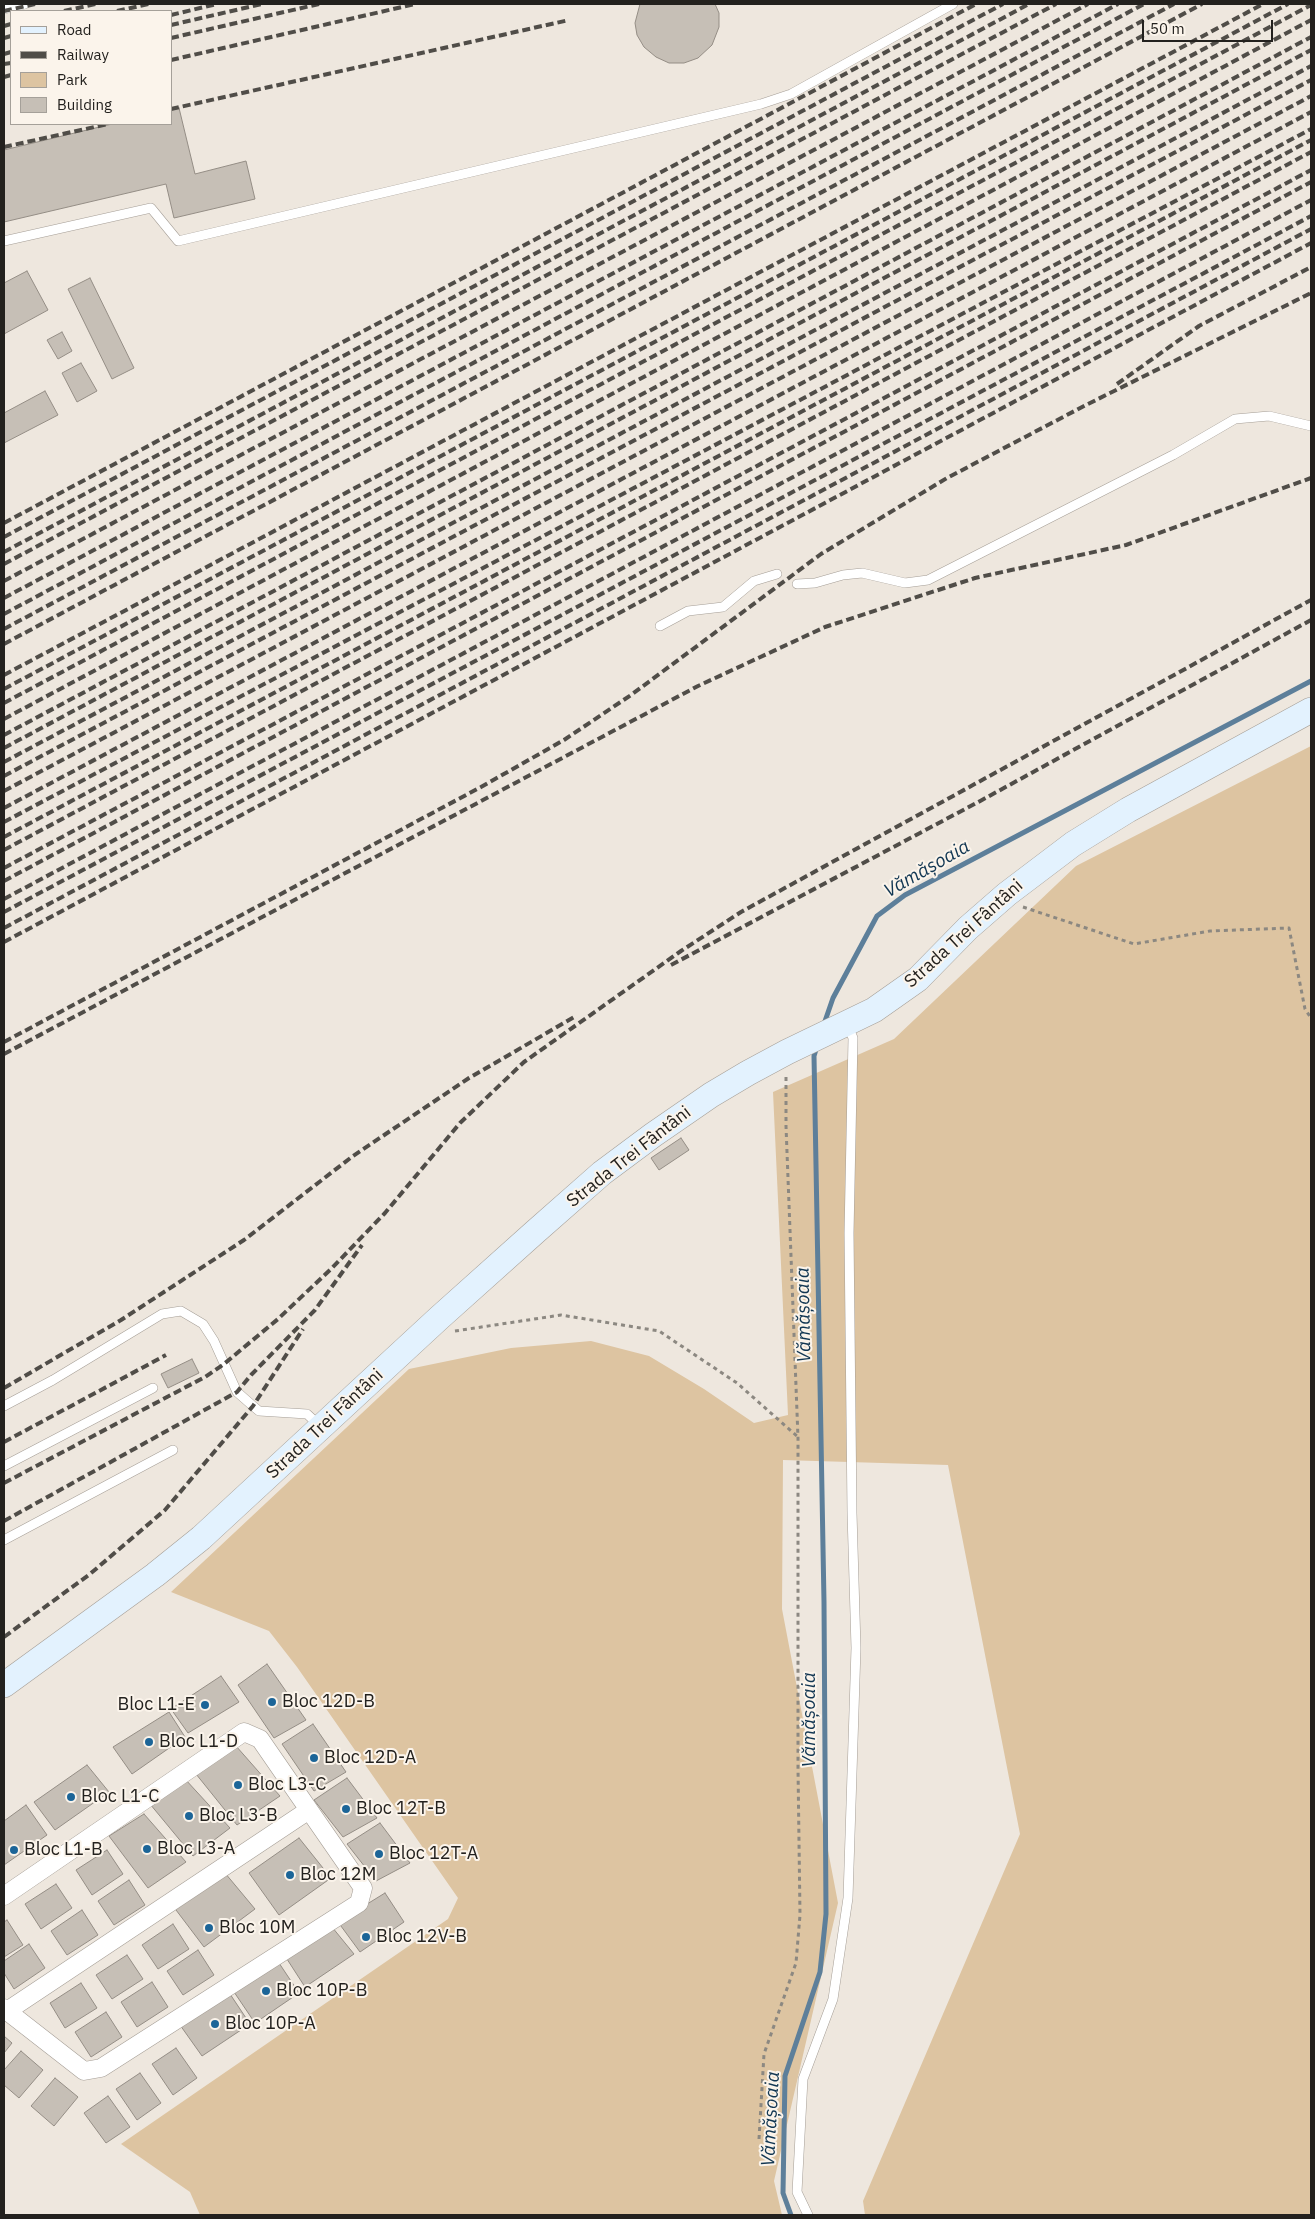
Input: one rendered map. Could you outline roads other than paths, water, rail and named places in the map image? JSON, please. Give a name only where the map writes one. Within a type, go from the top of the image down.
[{"type":"main road","name":"Strada Trei Fântâni","points":[[4,1685],[156,1575],[201,1538],[439,1318],[610,1168],[712,1095],[797,1046],[874,1010],[918,979],[968,928],[1007,894],[1073,844],[1128,810],[1311,710]]},
{"type":"street","points":[[4,1896],[244,1732],[260,1739],[363,1888],[359,1903],[101,2068],[84,2072],[5,2009],[309,1810]]},
{"type":"lane","points":[[4,9],[25,4]]},
{"type":"lane","points":[[4,241],[151,208],[178,242],[761,104],[791,94],[953,4]]},
{"type":"lane","points":[[797,584],[815,583],[843,575],[862,573],[905,583],[928,580],[1173,455],[1235,420],[1269,416],[1311,426]]},
{"type":"lane","points":[[660,626],[688,611],[723,607],[754,581],[777,574]]},
{"type":"lane","points":[[808,2215],[797,2192],[802,2079],[832,1999],[848,1898],[856,1658],[852,1513],[850,1242],[853,1038],[843,1025]]},
{"type":"lane","points":[[4,1406],[53,1380],[162,1314],[181,1311],[203,1324],[214,1341],[237,1392],[259,1410],[307,1414],[321,1427]]},
{"type":"lane","points":[[4,1466],[153,1388]]},
{"type":"lane","points":[[4,1540],[173,1450]]},
{"type":"waterway","name":"Vămășoaia","points":[[824,1024],[833,998],[877,916],[905,895],[1311,681]]},
{"type":"waterway","name":"Vămășoaia","points":[[791,2215],[783,2193],[785,2076],[820,1972],[826,1914],[824,1602],[814,1056],[817,1046]]},
{"type":"railway","points":[[4,11],[35,4]]},
{"type":"railway","points":[[69,10],[96,4]]},
{"type":"railway","points":[[122,10],[149,4]]},
{"type":"railway","points":[[172,15],[217,4]]},
{"type":"railway","points":[[172,25],[262,4]]},
{"type":"railway","points":[[172,38],[319,4]]},
{"type":"railway","points":[[172,60],[415,4]]},
{"type":"railway","points":[[4,523],[976,4]]},
{"type":"railway","points":[[4,537],[1003,4]]},
{"type":"railway","points":[[4,552],[1029,4]]},
{"type":"railway","points":[[4,564],[1056,4]]},
{"type":"railway","points":[[4,581],[1088,4]]},
{"type":"railway","points":[[4,598],[1118,4]]},
{"type":"railway","points":[[4,614],[1144,4]]},
{"type":"railway","points":[[4,629],[1174,4]]},
{"type":"railway","points":[[4,644],[1202,4]]},
{"type":"railway","points":[[4,675],[1263,4]]},
{"type":"railway","points":[[4,689],[1288,4]]},
{"type":"railway","points":[[4,703],[1311,5]]},
{"type":"railway","points":[[172,109],[569,20]]},
{"type":"railway","points":[[4,719],[1311,20]]},
{"type":"railway","points":[[4,26],[10,24]]},
{"type":"railway","points":[[4,38],[10,36]]},
{"type":"railway","points":[[4,735],[1311,37]]},
{"type":"railway","points":[[4,748],[1311,50]]},
{"type":"railway","points":[[4,54],[10,52]]},
{"type":"railway","points":[[4,64],[10,63]]},
{"type":"railway","points":[[4,762],[1311,66]]},
{"type":"railway","points":[[4,77],[10,75]]},
{"type":"railway","points":[[4,776],[1311,80]]},
{"type":"railway","points":[[4,791],[1311,96]]},
{"type":"railway","points":[[4,808],[1311,112]]},
{"type":"railway","points":[[4,147],[103,125]]},
{"type":"railway","points":[[4,822],[1311,129]]},
{"type":"railway","points":[[4,837],[1311,140]]},
{"type":"railway","points":[[4,850],[1311,152]]},
{"type":"railway","points":[[4,868],[1311,170]]},
{"type":"railway","points":[[4,881],[1311,182]]},
{"type":"railway","points":[[4,899],[1311,200]]},
{"type":"railway","points":[[4,912],[1311,216]]},
{"type":"railway","points":[[4,928],[1311,229]]},
{"type":"railway","points":[[4,942],[1311,243]]},
{"type":"railway","points":[[1117,384],[1199,326],[1311,267]]},
{"type":"railway","points":[[4,1042],[481,787],[564,740],[631,695],[821,554],[947,478],[1086,405],[1311,293]]},
{"type":"railway","points":[[4,1054],[698,686],[825,627],[975,578],[1126,545],[1311,478]]},
{"type":"railway","points":[[4,1483],[205,1377],[224,1364],[278,1319],[332,1268],[385,1213],[460,1123],[524,1062],[681,951],[741,912],[1311,600]]},
{"type":"railway","points":[[671,965],[982,800],[1311,620]]},
{"type":"railway","points":[[4,1388],[121,1320],[244,1240],[353,1156],[469,1078],[576,1016]]},
{"type":"railway","points":[[4,1521],[237,1392],[251,1375],[315,1310],[362,1245]]},
{"type":"railway","points":[[4,1637],[90,1574],[165,1510],[253,1406],[303,1329]]},
{"type":"railway","points":[[4,1442],[166,1355]]},
{"type":"place","name":"Bloc 12D-B","points":[[272,1702]]},
{"type":"place","name":"Bloc L1-E","points":[[205,1705]]},
{"type":"place","name":"Bloc L1-D","points":[[149,1742]]},
{"type":"place","name":"Bloc 12D-A","points":[[314,1758]]},
{"type":"place","name":"Bloc L3-C","points":[[238,1785]]},
{"type":"place","name":"Bloc L1-C","points":[[71,1797]]},
{"type":"place","name":"Bloc 12T-B","points":[[346,1809]]},
{"type":"place","name":"Bloc L3-B","points":[[189,1816]]},
{"type":"place","name":"Bloc L3-A","points":[[147,1849]]},
{"type":"place","name":"Bloc L1-B","points":[[14,1850]]},
{"type":"place","name":"Bloc 12T-A","points":[[379,1854]]},
{"type":"place","name":"Bloc 12M","points":[[290,1875]]},
{"type":"place","name":"Bloc 10M","points":[[209,1928]]},
{"type":"place","name":"Bloc 12V-B","points":[[366,1937]]},
{"type":"place","name":"Bloc 10P-B","points":[[266,1991]]},
{"type":"place","name":"Bloc 10P-A","points":[[215,2024]]}]
